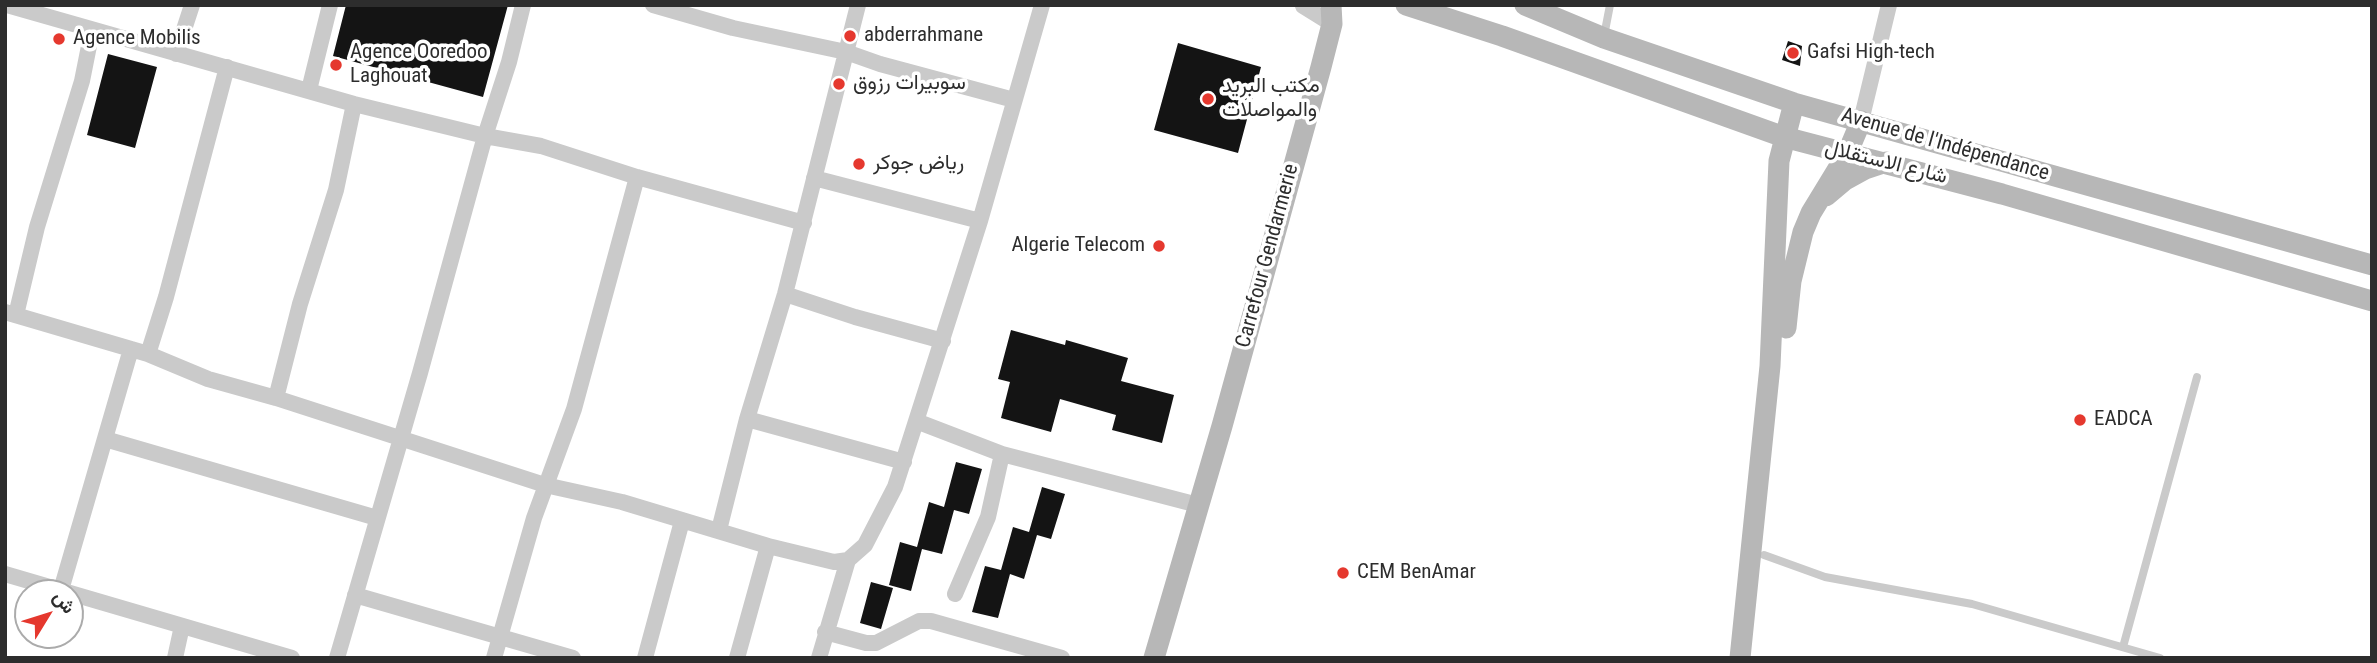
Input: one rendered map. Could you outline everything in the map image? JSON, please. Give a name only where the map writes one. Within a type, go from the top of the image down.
[{"type":"main road","points":[[1331,15],[1345,5]]},
{"type":"main road","name":"شارع الاستقلال","points":[[1406,5],[1502,36],[1784,137],[2002,194],[2372,301]]},
{"type":"main road","name":"Avenue de l'Indépendance","points":[[1525,5],[1604,38],[1794,103],[2372,265]]},
{"type":"main road","name":"Carrefour Gendarmerie","points":[[1154,658],[1222,426],[1331,15]]},
{"type":"main road","points":[[1740,658],[1770,366],[1777,182],[1784,137],[1794,103]]},
{"type":"main road","points":[[1755,658],[1791,281],[1796,254],[1811,213],[1847,154],[1861,121]]},
{"type":"main road","points":[[1811,213],[1826,195],[1845,180],[1886,162]]},
{"type":"main road","points":[[2002,194],[2011,163]]},
{"type":"main road","points":[[2107,224],[2115,192]]},
{"type":"street","points":[[7,5],[354,104],[485,136],[541,146],[637,177],[804,223]]},
{"type":"street","points":[[176,54],[192,5]]},
{"type":"street","points":[[309,90],[330,5]]},
{"type":"street","points":[[337,658],[401,440],[485,136],[509,62],[523,5]]},
{"type":"street","points":[[653,5],[733,27],[846,52],[880,64],[1014,100]]},
{"type":"street","points":[[719,530],[747,419],[804,223],[858,5]]},
{"type":"street","points":[[819,658],[848,560],[864,545],[895,486],[904,462],[980,221],[1042,5]]},
{"type":"street","points":[[1861,121],[1889,5]]},
{"type":"street","points":[[1303,6],[1331,15]]},
{"type":"street","points":[[92,31],[82,81],[10,314],[148,354],[208,379],[276,398],[545,485],[622,502],[768,547],[834,562],[848,560]]},
{"type":"street","points":[[148,354],[166,297],[227,67]]},
{"type":"street","points":[[276,398],[300,304],[336,190],[354,104]]},
{"type":"street","points":[[494,658],[545,485],[574,409],[637,177]]},
{"type":"street","points":[[814,178],[980,221]]},
{"type":"street","points":[[785,294],[943,341]]},
{"type":"street","points":[[64,579],[131,349]]},
{"type":"street","points":[[747,419],[904,462]]},
{"type":"street","points":[[916,421],[1002,454],[1198,505]]},
{"type":"street","points":[[105,439],[377,518]]},
{"type":"street","points":[[955,594],[988,517],[1002,454]]},
{"type":"street","points":[[645,658],[682,521]]},
{"type":"street","points":[[737,658],[768,547]]},
{"type":"street","points":[[5,574],[22,579]]},
{"type":"street","points":[[355,595],[572,658]]},
{"type":"street","points":[[84,597],[292,658]]},
{"type":"street","points":[[825,632],[866,643],[876,643],[919,621],[931,621],[1062,658]]},
{"type":"street","points":[[175,658],[182,626]]},
{"type":"lane","points":[[1604,38],[1610,5]]},
{"type":"lane","points":[[2123,647],[2197,377]]},
{"type":"lane","points":[[1764,555],[1825,576],[1972,604],[2160,658]]},
{"type":"building","points":[[346,5],[508,5],[483,97],[333,56]]},
{"type":"building","name":"Gafsi High-tech","points":[[1788,41],[1802,46],[1800,66],[1782,60]]},
{"type":"building","name":"مكتب البريد والمواصلات","points":[[1178,43],[1261,67],[1238,153],[1154,130]]},
{"type":"building","points":[[108,54],[157,67],[135,148],[87,135]]},
{"type":"building","points":[[1011,330],[1065,345],[1066,340],[1128,358],[1121,381],[1174,395],[1162,443],[1112,430],[1116,415],[1060,399],[1051,432],[1001,418],[1010,382],[998,379]]},
{"type":"building","points":[[956,462],[982,469],[969,514],[954,510],[942,554],[922,549],[911,591],[889,585],[900,542],[917,547],[929,502],[944,507]]},
{"type":"building","points":[[1042,487],[1065,494],[1051,539],[1037,535],[1024,579],[1010,574],[998,618],[972,612],[985,566],[1001,570],[1013,527],[1029,532]]},
{"type":"building","points":[[871,582],[893,588],[881,629],[860,623]]},
{"type":"place","name":"abderrahmane","points":[[850,36]]},
{"type":"place","name":"Agence Mobilis","points":[[59,39]]},
{"type":"place","name":"Gafsi High-tech","points":[[1793,53]]},
{"type":"place","name":"Agence Ooredoo Laghouat","points":[[336,65]]},
{"type":"place","name":"سوبيرات رزوق","points":[[839,84]]},
{"type":"place","name":"مكتب البريد والمواصلات","points":[[1208,99]]},
{"type":"place","name":"رياض جوكر","points":[[859,164]]},
{"type":"place","name":"Algerie Telecom","points":[[1159,246]]},
{"type":"place","name":"EADCA","points":[[2080,420]]},
{"type":"place","name":"CEM BenAmar","points":[[1343,573]]}]
